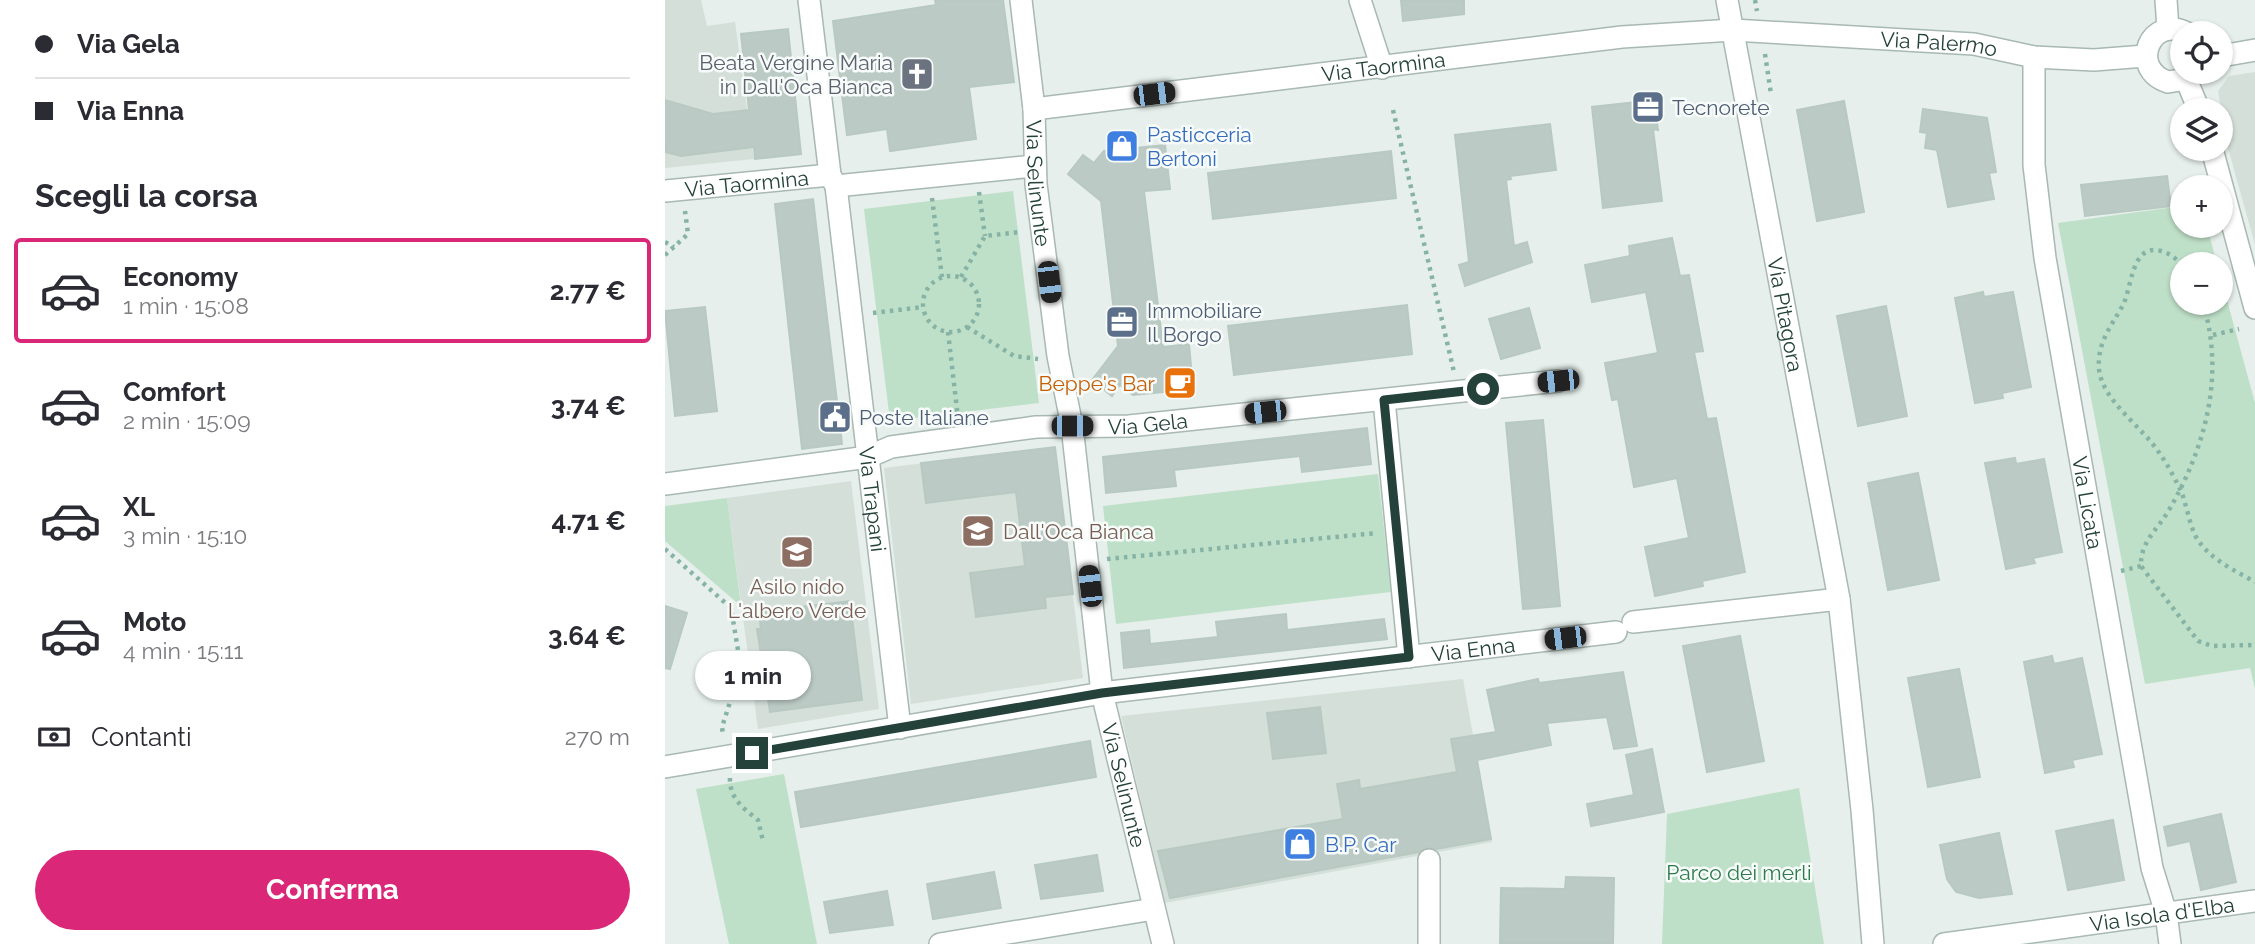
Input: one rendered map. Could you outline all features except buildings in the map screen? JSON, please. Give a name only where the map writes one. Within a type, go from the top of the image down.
[{"type":"street","name":"Via Trapani","points":[[809,0],[900,728]]},
{"type":"street","name":"Via Selinunte","points":[[1021,0],[1034,109],[1034,166],[1058,356],[1072,426],[1102,693],[1163,944]]},
{"type":"street","points":[[1360,0],[1382,68]]},
{"type":"street","name":"Via Pitagora","points":[[1727,0],[1839,599],[1862,810],[1873,944]]},
{"type":"street","points":[[2166,0],[2174,21]]},
{"type":"street","name":"Via Taormina","points":[[1034,109],[1622,37],[1733,30]]},
{"type":"street","name":"Via Palermo","points":[[1733,30],[1974,44],[2034,57],[2094,60],[2145,56]]},
{"type":"street","points":[[2170,34],[2149,41],[2145,56],[2152,73],[2159,79],[2170,81]]},
{"type":"street","points":[[2233,54],[2255,50]]},
{"type":"street","name":"Via Licata","points":[[2034,57],[2034,165],[2045,258],[2152,868],[2166,913],[2170,944]]},
{"type":"street","points":[[2215,161],[2255,307]]},
{"type":"street","points":[[833,181],[1034,166]]},
{"type":"street","name":"Via Taormina","points":[[665,191],[833,181]]},
{"type":"street","name":"Via Gela","points":[[665,484],[868,457],[891,447],[1036,427],[1129,426],[1558,381]]},
{"type":"street","points":[[1384,400],[1409,657]]},
{"type":"street","name":"Via Enna","points":[[665,767],[1102,693],[1409,657],[1839,599]]},
{"type":"street","points":[[1429,860],[1429,944]]},
{"type":"street","name":"Via Isola d'Elba","points":[[1944,944],[2255,901]]},
{"type":"street","points":[[940,944],[1154,909]]},
{"type":"path","points":[[1393,110],[1455,376]]},
{"type":"path","points":[[961,277],[985,236],[979,190]]},
{"type":"path","points":[[931,194],[941,277]]},
{"type":"path","points":[[665,255],[688,234],[685,210]]},
{"type":"path","points":[[985,236],[1023,232]]},
{"type":"path","points":[[665,242],[674,247]]},
{"type":"path","points":[[2170,255],[2158,250],[2144,253],[2134,265],[2123,304],[2105,332],[2099,351],[2099,371],[2105,389],[2142,428],[2181,491],[2197,537],[2224,565],[2255,582]]},
{"type":"path","points":[[941,277],[961,277],[971,284],[978,294],[979,306],[976,318],[967,327],[948,332],[931,324],[923,307],[927,289],[941,277]]},
{"type":"path","points":[[873,313],[923,307]]},
{"type":"path","points":[[2207,315],[2213,335],[2215,368],[2208,412],[2181,491],[2164,520],[2146,540],[2141,566],[2198,641],[2212,646],[2255,645]]},
{"type":"path","points":[[967,327],[1014,356],[1039,359]]},
{"type":"path","points":[[2213,335],[2239,329]]},
{"type":"path","points":[[948,332],[958,418]]},
{"type":"path","points":[[2092,373],[2099,371]]},
{"type":"path","points":[[1102,559],[1385,533]]},
{"type":"path","points":[[665,549],[731,608],[741,668],[722,727],[730,784],[735,799],[742,809],[758,820],[763,841]]},
{"type":"path","points":[[2121,571],[2141,566]]},
{"type":"shaded area","points":[[665,0],[701,0],[707,26],[735,22],[754,159],[665,168]]},
{"type":"shaded area","points":[[2255,72],[2255,245],[2232,161],[2233,98],[2219,98],[2218,91],[2223,84],[2233,84],[2233,75]]},
{"type":"shaded area","name":"Dall'Oca Bianca","points":[[1055,447],[1083,678],[911,704],[884,468]]},
{"type":"shaded area","name":"Asilo nido L'albero Verde","points":[[851,481],[879,709],[758,729],[727,498]]},
{"type":"shaded area","points":[[1463,679],[1492,842],[1165,903],[1121,716]]},
{"type":"green space","points":[[1013,191],[1039,403],[890,421],[864,209]]},
{"type":"green space","points":[[2170,208],[2170,238],[2210,238],[2214,252],[2170,252],[2170,315],[2231,315],[2255,403],[2255,689],[2250,668],[2145,684],[2058,223]]},
{"type":"green space","points":[[1378,474],[1391,592],[1116,624],[1103,506]]},
{"type":"green space","points":[[727,498],[741,606],[665,541],[665,506]]},
{"type":"green space","points":[[784,774],[817,944],[729,944],[696,789]]},
{"type":"green space","name":"Parco dei merli","points":[[1799,788],[1824,944],[1662,944],[1667,814]]},
{"type":"place","name":"Beata Vergine Maria in Dall'Oca Bianca","points":[[917,74]]},
{"type":"place","name":"Tecnorete","points":[[1648,107]]},
{"type":"place","name":"Pasticceria Bertoni","points":[[1122,146]]},
{"type":"place","name":"Immobiliare Il Borgo","points":[[1122,322]]},
{"type":"place","name":"Beppe's Bar","points":[[1180,383]]},
{"type":"place","name":"Poste Italiane","points":[[835,417]]},
{"type":"place","name":"Dall'Oca Bianca","points":[[978,531]]},
{"type":"place","name":"Asilo nido L'albero Verde","points":[[797,552]]},
{"type":"place","name":"B.P. Car","points":[[1300,844]]},
{"type":"route","points":[[752,753],[1102,693],[1409,657],[1384,400],[1483,389]]}]
